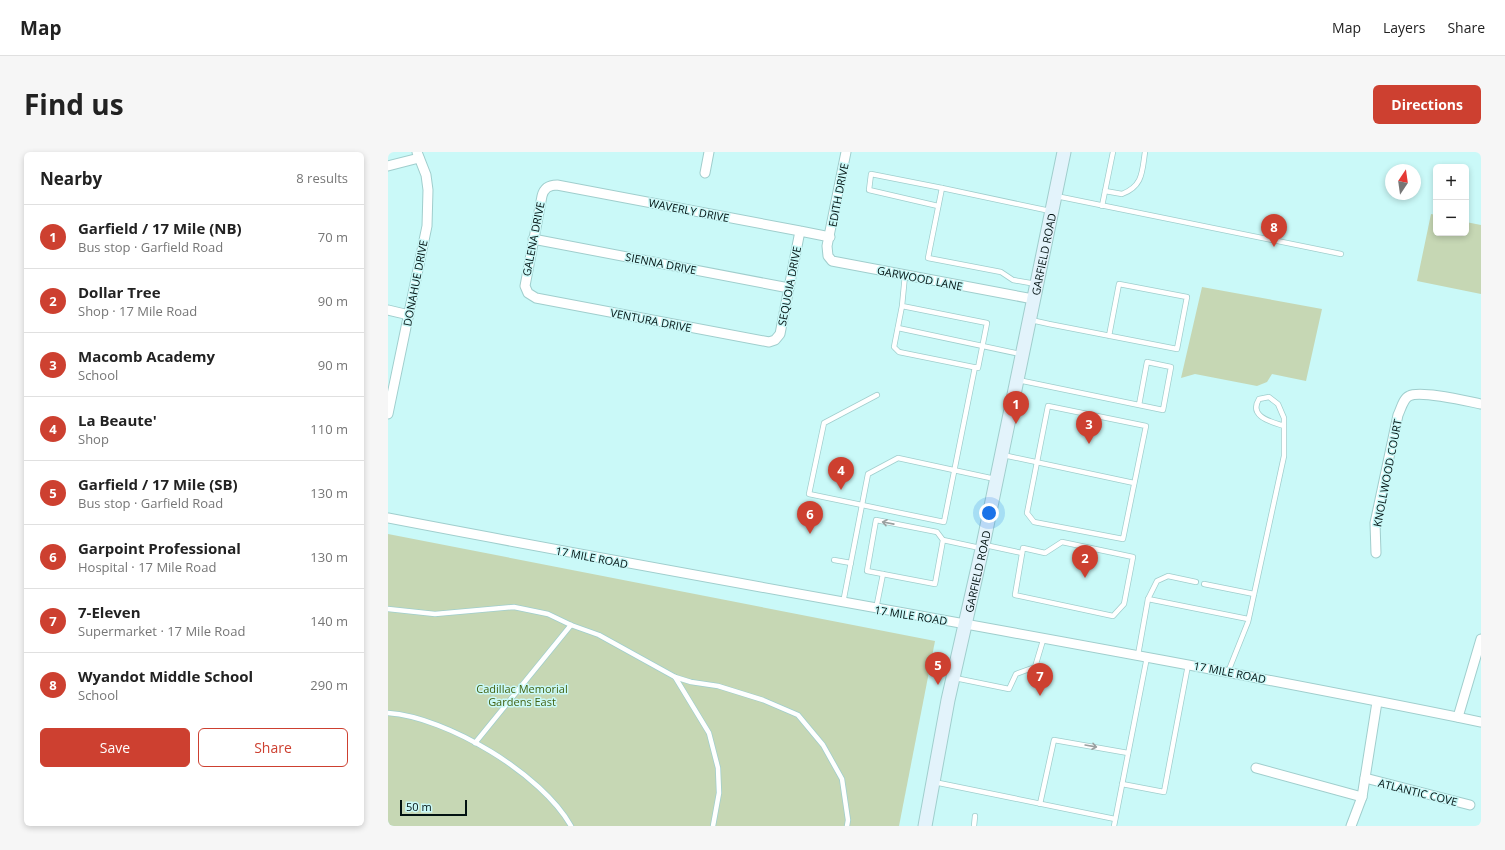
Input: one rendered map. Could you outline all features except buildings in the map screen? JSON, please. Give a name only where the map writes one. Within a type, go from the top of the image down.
[{"type":"main road","name":"GARFIELD ROAD","points":[[925,826],[932,781],[953,678],[1002,455],[1064,152]]},
{"type":"street","points":[[705,173],[709,152]]},
{"type":"street","name":"EDITH DRIVE","points":[[830,237],[846,152]]},
{"type":"street","points":[[388,166],[418,155]]},
{"type":"street","name":"DONAHUE DRIVE","points":[[388,414],[427,226],[429,206],[426,175],[418,155]]},
{"type":"street","name":"WAVERLY DRIVE","points":[[548,187],[557,186],[830,237]]},
{"type":"street","name":"GALENA DRIVE","points":[[528,293],[525,282],[533,239],[542,196],[548,187]]},
{"type":"street","name":"SEQUOIA DRIVE","points":[[775,340],[780,334],[800,231]]},
{"type":"street","name":"GARWOOD LANE","points":[[830,237],[826,251],[832,261],[1033,299]]},
{"type":"street","name":"SIENNA DRIVE","points":[[533,239],[789,288]]},
{"type":"street","name":"VENTURA DRIVE","points":[[528,293],[536,298],[756,340],[769,342],[775,340]]},
{"type":"street","points":[[388,310],[409,315]]},
{"type":"street","name":"KNOLLWOOD COURT","points":[[1376,553],[1375,522],[1398,415],[1404,400],[1409,396],[1424,394],[1481,404]]},
{"type":"street","name":"17 MILE ROAD","points":[[388,518],[843,603],[966,623],[1188,664],[1481,722]]},
{"type":"street","points":[[1458,717],[1481,639]]},
{"type":"street","points":[[1351,826],[1362,797],[1377,702]]},
{"type":"street","points":[[1256,768],[1362,797]]},
{"type":"street","name":"ATLANTIC COVE","points":[[1365,778],[1470,805]]},
{"type":"lane","points":[[1102,206],[1114,152]]},
{"type":"lane","points":[[1106,191],[1122,194],[1136,186],[1140,180],[1146,152]]},
{"type":"lane","points":[[938,206],[869,190],[871,174],[1052,211]]},
{"type":"lane","points":[[942,188],[928,258],[1001,272],[1012,280],[1036,284]]},
{"type":"lane","points":[[1055,196],[1341,254]]},
{"type":"lane","points":[[902,306],[987,323],[978,368],[899,352],[894,347],[902,306],[905,275]]},
{"type":"lane","points":[[1029,320],[1109,336],[1177,349],[1187,297],[1119,284],[1109,336]]},
{"type":"lane","points":[[898,328],[1022,354]]},
{"type":"lane","points":[[1017,379],[1139,405],[1163,410],[1171,367],[1147,362],[1139,405]]},
{"type":"lane","points":[[877,395],[824,423],[809,494],[944,522],[975,367]]},
{"type":"lane","points":[[1228,672],[1248,619],[1284,456],[1284,426],[1284,418],[1278,404],[1274,398],[1269,396],[1259,399],[1256,404],[1256,410],[1260,416],[1284,426]]},
{"type":"lane","points":[[1048,406],[1146,426],[1134,483],[1123,539],[1034,522],[1027,513],[1048,406]]},
{"type":"lane","points":[[1002,455],[1134,483]]},
{"type":"lane","points":[[843,603],[868,474],[898,458],[996,480]]},
{"type":"lane","points":[[943,540],[935,584],[867,571],[876,520],[937,532],[943,540],[1022,554]]},
{"type":"lane","points":[[1062,542],[1133,557],[1124,604],[1113,616],[1015,596],[1022,554],[1023,548],[1045,553],[1062,542]]},
{"type":"lane","points":[[834,560],[851,563]]},
{"type":"lane","points":[[876,609],[883,574]]},
{"type":"lane","points":[[1114,826],[1128,753],[1142,656],[1148,598],[1157,581],[1168,576],[1196,582]]},
{"type":"lane","points":[[1204,584],[1254,594]]},
{"type":"lane","points":[[1148,598],[1248,619]]},
{"type":"lane","points":[[388,609],[435,614],[514,607],[548,614],[571,625],[599,635],[674,677],[691,682],[726,688],[763,700],[798,716],[823,745],[842,779],[848,820],[847,826]]},
{"type":"lane","points":[[474,743],[571,625]]},
{"type":"lane","points":[[953,678],[1009,689],[1016,674],[1035,667],[1044,638]]},
{"type":"lane","points":[[1122,784],[1164,792],[1188,664]]},
{"type":"lane","points":[[674,677],[709,733],[718,768],[719,793],[713,826]]},
{"type":"lane","points":[[388,713],[399,714],[437,725],[503,759],[534,783],[566,817],[571,826]]},
{"type":"lane","points":[[1040,804],[1054,740],[1128,753]]},
{"type":"lane","points":[[932,781],[1115,819]]},
{"type":"lane","points":[[974,826],[975,816]]},
{"type":"green space","points":[[1431,214],[1433,214],[1433,236],[1469,236],[1469,223],[1481,225],[1481,294],[1417,281]]},
{"type":"green space","points":[[1202,287],[1322,309],[1306,381],[1272,374],[1267,382],[1257,386],[1195,374],[1181,378]]},
{"type":"green space","name":"Cadillac Memorial Gardens East","points":[[388,534],[935,641],[899,826],[388,826]]},
{"type":"place","name":"Wyandot Middle School","points":[[1274,247]]},
{"type":"place","name":"Garfield / 17 Mile (NB)","points":[[1016,424]]},
{"type":"place","name":"Macomb Academy","points":[[1089,444]]},
{"type":"place","name":"La Beaute'","points":[[841,490]]},
{"type":"place","name":"Garpoint Professional","points":[[810,534]]},
{"type":"place","name":"Dollar Tree","points":[[1085,578]]},
{"type":"place","name":"Garfield / 17 Mile (SB)","points":[[938,685]]},
{"type":"place","name":"7-Eleven","points":[[1040,696]]}]
